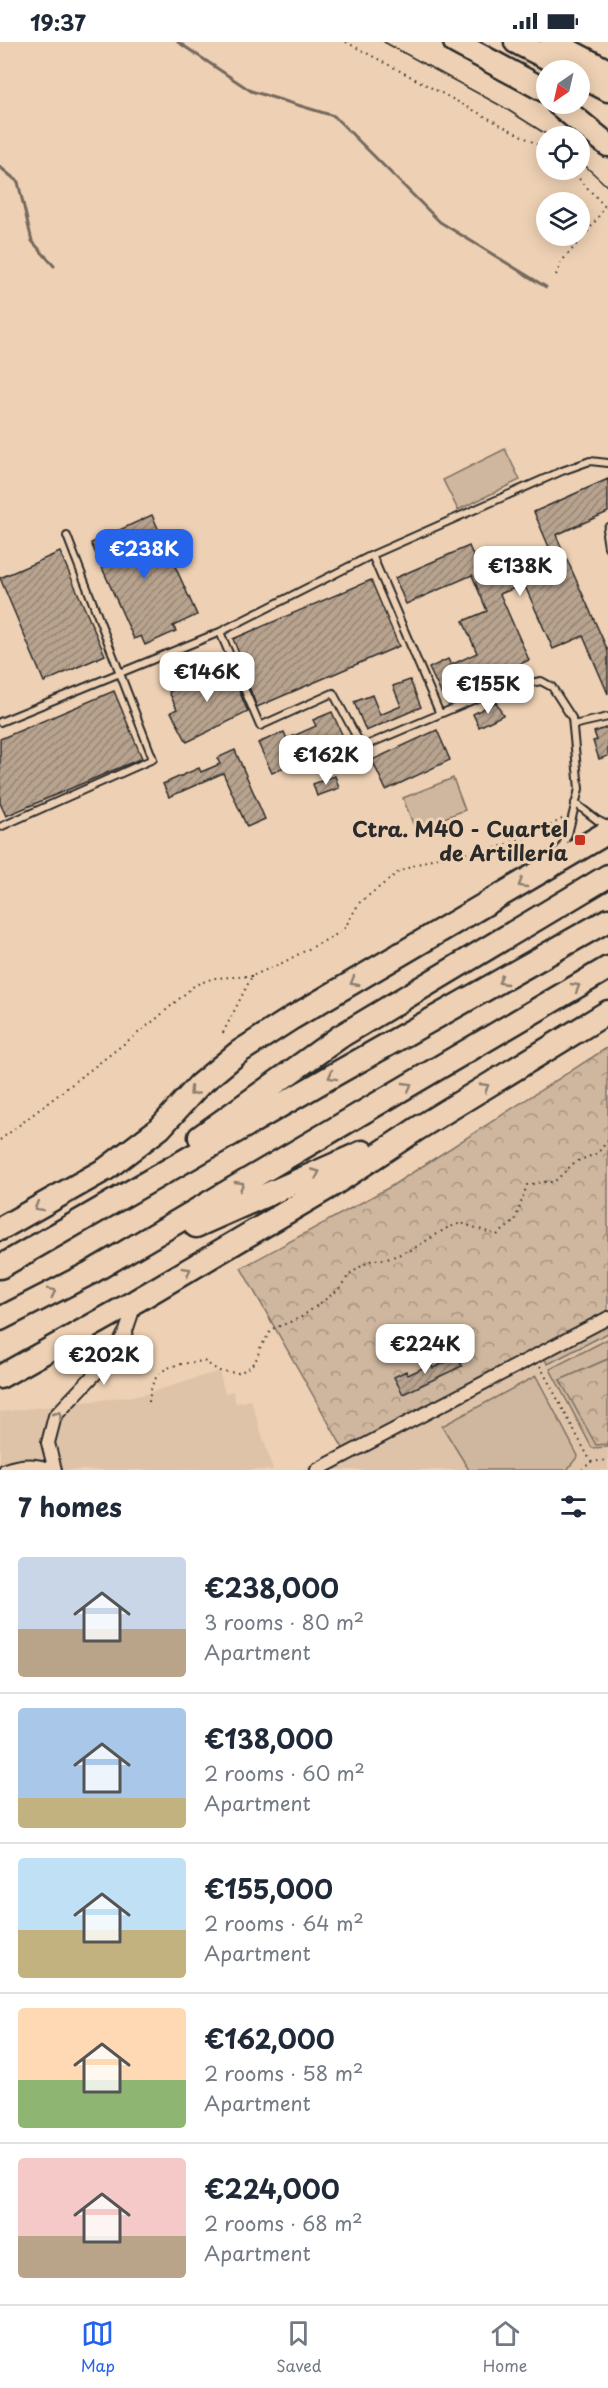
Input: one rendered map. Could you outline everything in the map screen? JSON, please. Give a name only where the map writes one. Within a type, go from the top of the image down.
[{"type":"highway","points":[[455,42],[536,86]]},
{"type":"highway","points":[[516,42],[551,60]]},
{"type":"highway","points":[[552,42],[608,71]]},
{"type":"highway","points":[[590,81],[608,90]]},
{"type":"highway","points":[[570,114],[608,145]]},
{"type":"highway","points":[[586,114],[608,128]]},
{"type":"highway","points":[[0,1229],[106,1169],[160,1128],[199,1085],[239,1052],[292,1018],[608,832]]},
{"type":"highway","points":[[70,1226],[341,1036],[608,876]]},
{"type":"highway","points":[[0,1267],[608,920]]},
{"type":"highway","points":[[0,1319],[90,1273],[608,968]]},
{"type":"highway","points":[[0,1377],[136,1301],[330,1186],[417,1128],[608,1012]]},
{"type":"highway","points":[[90,1273],[129,1260],[211,1218],[417,1128]]},
{"type":"street","points":[[54,1470],[48,1443],[55,1416],[112,1356],[126,1331],[136,1301]]},
{"type":"street","points":[[317,1470],[608,1318]]},
{"type":"street","points":[[5,1470],[22,1465],[39,1465],[54,1470]]},
{"type":"lane","points":[[0,722],[219,632],[372,555],[562,471],[590,461],[608,463]]},
{"type":"lane","points":[[608,527],[606,534],[608,547]]},
{"type":"lane","points":[[0,827],[153,759],[67,536]]},
{"type":"lane","points":[[372,555],[440,714]]},
{"type":"lane","points":[[219,632],[260,726],[333,693],[362,747],[499,689],[541,681],[552,687],[572,718],[579,789],[568,834],[553,866]]},
{"type":"lane","points":[[573,725],[608,717]]},
{"type":"lane","points":[[575,803],[597,820],[608,825]]},
{"type":"path","points":[[346,42],[536,144]]},
{"type":"path","points":[[556,274],[562,261],[607,208],[580,180]]},
{"type":"path","points":[[0,1140],[195,985],[214,978],[252,976],[343,931],[359,903],[400,871],[434,858],[491,850],[534,834],[573,813]]},
{"type":"path","points":[[223,1033],[252,976]]},
{"type":"path","points":[[149,1402],[153,1380],[159,1372],[173,1367],[204,1361],[219,1371],[239,1373],[250,1367],[272,1329],[300,1318],[338,1290],[348,1276],[372,1260],[399,1255],[447,1228],[461,1223],[497,1235],[515,1221],[527,1185],[554,1182],[575,1162],[598,1153],[608,1140]]},
{"type":"path","points":[[537,1361],[591,1462]]},
{"type":"path","points":[[582,1470],[591,1462],[601,1459],[608,1460]]},
{"type":"shaded area","points":[[608,1313],[608,1470],[301,1470],[344,1450],[493,1370]]},
{"type":"shaded area","points":[[219,1371],[225,1393],[233,1391],[236,1403],[251,1400],[273,1470],[0,1470],[0,1412],[142,1395]]},
{"type":"green space","points":[[505,449],[520,480],[458,510],[443,480]]},
{"type":"green space","points":[[453,778],[465,810],[415,829],[403,798]]},
{"type":"green space","points":[[608,1047],[608,1313],[493,1370],[344,1450],[241,1268],[390,1187]]},
{"type":"green space","points":[[608,1323],[608,1333],[548,1364],[543,1357]]},
{"type":"green space","points":[[608,1339],[608,1359],[560,1380],[608,1444],[608,1447],[592,1448],[550,1369]]},
{"type":"green space","points":[[608,1359],[608,1444],[596,1445],[560,1380]]},
{"type":"green space","points":[[536,1376],[578,1456],[567,1470],[469,1470],[442,1426]]},
{"type":"building","points":[[608,479],[608,512],[556,535],[608,651],[608,694],[583,636],[553,649],[524,584],[500,594],[529,660],[488,678],[484,669],[458,682],[461,688],[443,697],[429,668],[448,659],[451,665],[477,653],[463,621],[487,611],[472,575],[406,604],[395,578],[469,546],[484,581],[552,554],[534,512]]},
{"type":"building","points":[[152,515],[197,615],[173,626],[176,631],[145,645],[141,636],[134,639],[91,543]]},
{"type":"building","points":[[60,552],[105,655],[44,682],[0,578]]},
{"type":"building","points":[[371,580],[399,646],[257,707],[237,657],[240,656],[233,639]]},
{"type":"building","points":[[227,662],[248,712],[187,742],[171,712],[177,709],[169,692]]},
{"type":"building","points":[[410,680],[421,707],[366,731],[354,702],[372,695],[380,715],[401,706],[393,686]]},
{"type":"building","points":[[114,691],[142,758],[6,816],[0,803],[0,739]]},
{"type":"building","points":[[496,702],[503,715],[479,727],[473,714]]},
{"type":"building","points":[[332,712],[345,741],[327,749],[324,742],[293,756],[296,762],[272,773],[258,743],[284,732],[287,739],[316,726],[313,720]]},
{"type":"building","points":[[608,727],[608,756],[599,759],[593,741],[597,740],[594,732]]},
{"type":"building","points":[[437,730],[450,760],[386,790],[372,760]]},
{"type":"building","points":[[235,750],[265,819],[247,827],[223,773],[169,797],[163,784],[199,768],[201,772],[220,764],[217,758]]},
{"type":"building","points":[[335,776],[339,788],[317,796],[313,784]]},
{"type":"building","points":[[457,1357],[462,1366],[403,1394],[394,1377],[406,1371],[408,1375],[431,1364],[433,1368]]},
{"type":"waterway","points":[[178,42],[251,91],[334,116],[440,222],[546,287]]},
{"type":"waterway","points":[[0,167],[18,182],[32,241],[54,266]]},
{"type":"tram line","points":[[384,42],[503,107],[536,128]]},
{"type":"tram line","points":[[590,170],[608,187]]},
{"type":"place","name":"Ctra. M40 - Cuartel de Artillería","points":[[580,840]]}]
